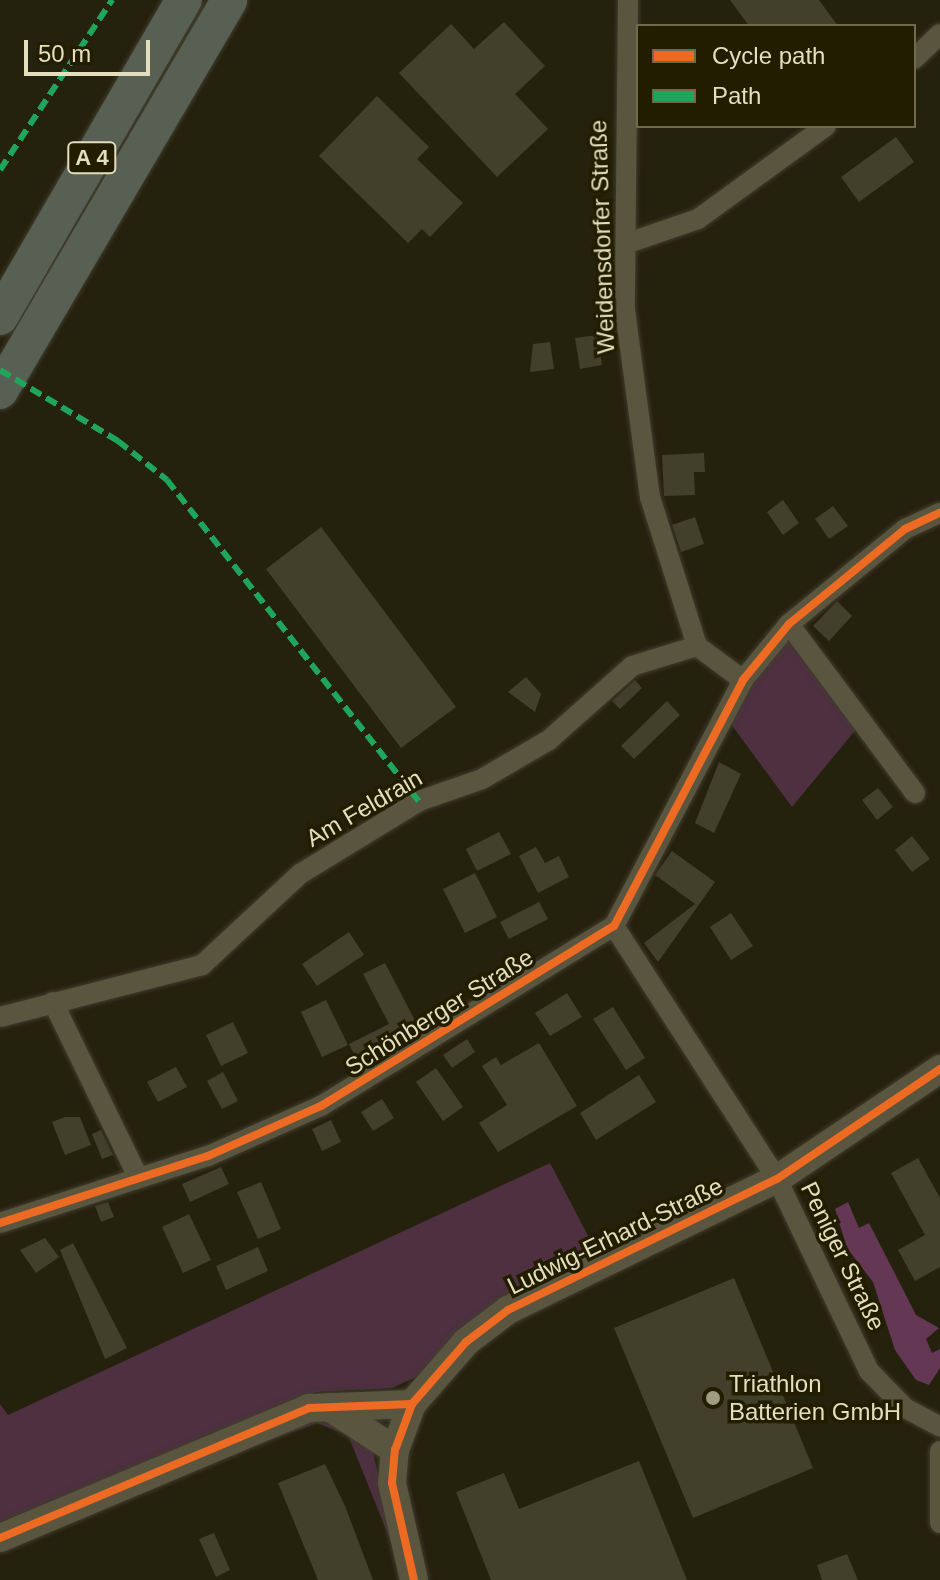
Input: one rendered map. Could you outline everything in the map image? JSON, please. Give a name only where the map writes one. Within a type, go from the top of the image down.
[{"type":"highway","name":"A 4","points":[[0,317],[184,0]]},
{"type":"highway","name":"A 4","points":[[0,391],[229,0]]},
{"type":"street","name":"Weidensdorfer Straße","points":[[628,0],[625,310],[650,497],[697,646]]},
{"type":"street","points":[[916,57],[940,34]]},
{"type":"street","points":[[628,243],[698,219],[823,128]]},
{"type":"street","points":[[614,926],[743,680],[789,624],[905,529],[940,513]]},
{"type":"street","points":[[789,624],[915,793]]},
{"type":"street","points":[[697,646],[743,680]]},
{"type":"street","name":"Am Feldrain","points":[[0,1017],[202,965],[300,874],[419,801],[482,779],[549,740],[632,666],[697,646]]},
{"type":"street","name":"Schönberger Straße","points":[[0,1223],[138,1177],[321,1106],[614,926]]},
{"type":"street","name":"Peniger Straße","points":[[614,926],[777,1179],[869,1371],[905,1408],[940,1427]]},
{"type":"street","points":[[53,1002],[138,1177]]},
{"type":"street","name":"Ludwig-Erhard-Straße","points":[[412,1404],[466,1342],[508,1310],[777,1179],[940,1069]]},
{"type":"street","points":[[0,1538],[272,1421],[328,1407],[412,1404],[395,1450],[392,1483],[414,1580]]},
{"type":"street","points":[[328,1407],[395,1450]]},
{"type":"street","points":[[940,1451],[940,1523]]},
{"type":"shaded area","points":[[789,624],[863,721],[792,807],[725,716]]},
{"type":"shaded area","points":[[550,1163],[597,1253],[435,1357],[416,1377],[392,1388],[316,1392],[0,1522],[0,1404],[8,1415]]},
{"type":"shaded area","points":[[848,1202],[859,1228],[869,1223],[916,1315],[939,1328],[926,1339],[932,1353],[940,1349],[940,1368],[929,1385],[916,1380],[895,1350],[873,1282],[847,1248],[835,1209]]},
{"type":"shaded area","points":[[318,1417],[372,1447],[395,1552],[348,1435],[317,1423],[256,1445]]},
{"type":"building","points":[[730,0],[819,0],[837,24],[748,24]]},
{"type":"building","points":[[504,22],[545,66],[515,94],[548,129],[497,177],[399,73],[451,24],[474,49]]},
{"type":"building","points":[[377,96],[429,147],[417,159],[463,203],[430,237],[422,229],[408,243],[319,156]]},
{"type":"building","points":[[896,137],[914,162],[859,202],[841,177]]},
{"type":"building","points":[[598,335],[602,365],[580,369],[575,338]]},
{"type":"building","points":[[550,342],[554,369],[530,372],[533,344]]},
{"type":"building","points":[[704,453],[705,472],[694,472],[695,495],[664,496],[662,455]]},
{"type":"building","points":[[783,500],[799,523],[783,535],[767,512]]},
{"type":"building","points":[[833,506],[848,526],[829,539],[815,519]]},
{"type":"building","points":[[695,517],[704,544],[681,552],[672,525]]},
{"type":"building","points":[[321,527],[456,707],[401,748],[266,569]]},
{"type":"building","points":[[837,601],[852,616],[829,641],[813,626]]},
{"type":"building","points":[[526,677],[541,694],[535,712],[508,692]]},
{"type":"building","points":[[635,680],[642,688],[620,709],[612,701]]},
{"type":"building","points":[[667,701],[680,715],[634,759],[621,746]]},
{"type":"building","points":[[719,762],[741,774],[714,833],[695,823]]},
{"type":"building","points":[[878,788],[893,807],[877,820],[862,800]]},
{"type":"building","points":[[499,832],[511,854],[477,871],[466,849]]},
{"type":"building","points":[[912,836],[930,859],[912,872],[895,850]]},
{"type":"building","points":[[536,847],[545,863],[559,856],[569,877],[538,893],[519,856]]},
{"type":"building","points":[[672,851],[715,882],[698,906],[655,875]]},
{"type":"building","points":[[475,873],[497,917],[465,933],[443,889]]},
{"type":"building","points":[[539,902],[548,919],[509,939],[500,922]]},
{"type":"building","points":[[695,904],[698,906],[658,962],[644,943]]},
{"type":"building","points":[[731,913],[753,946],[731,960],[710,927]]},
{"type":"building","points":[[349,932],[364,955],[317,986],[302,964]]},
{"type":"building","points":[[385,963],[420,1030],[359,1064],[349,1044],[389,1024],[363,974]]},
{"type":"building","points":[[567,993],[582,1017],[550,1036],[535,1013]]},
{"type":"building","points":[[326,1000],[348,1045],[322,1057],[301,1012]]},
{"type":"building","points":[[613,1007],[645,1058],[626,1070],[593,1019]]},
{"type":"building","points":[[233,1022],[248,1053],[221,1066],[206,1035]]},
{"type":"building","points":[[467,1039],[475,1052],[452,1068],[443,1055]]},
{"type":"building","points":[[539,1043],[577,1106],[498,1152],[479,1123],[507,1105],[482,1066],[496,1057],[501,1065]]},
{"type":"building","points":[[176,1067],[187,1087],[158,1102],[147,1082]]},
{"type":"building","points":[[436,1068],[463,1107],[443,1121],[416,1082]]},
{"type":"building","points":[[223,1072],[238,1101],[222,1109],[207,1081]]},
{"type":"building","points":[[639,1075],[656,1102],[596,1140],[580,1113]]},
{"type":"building","points":[[382,1099],[394,1118],[373,1131],[361,1112]]},
{"type":"building","points":[[65,1117],[80,1117],[91,1145],[65,1155],[52,1122]]},
{"type":"building","points":[[331,1120],[341,1142],[322,1151],[312,1129]]},
{"type":"building","points":[[101,1130],[113,1155],[102,1159],[92,1134]]},
{"type":"building","points":[[918,1158],[940,1198],[940,1267],[915,1281],[898,1250],[925,1235],[891,1173]]},
{"type":"building","points":[[221,1167],[229,1184],[190,1202],[182,1184]]},
{"type":"building","points":[[261,1182],[281,1229],[258,1239],[237,1192]]},
{"type":"building","points":[[108,1202],[114,1217],[101,1222],[95,1206]]},
{"type":"building","points":[[189,1214],[211,1260],[183,1273],[162,1227]]},
{"type":"building","points":[[45,1238],[59,1257],[36,1273],[20,1250]]},
{"type":"building","points":[[73,1243],[127,1348],[105,1359],[60,1250]]},
{"type":"building","points":[[258,1247],[268,1271],[226,1290],[216,1266]]},
{"type":"building","name":"Triathlon Batterien GmbH","points":[[734,1278],[813,1468],[693,1518],[614,1328]]},
{"type":"building","points":[[639,1461],[687,1580],[491,1580],[456,1492],[504,1473],[519,1509]]},
{"type":"building","points":[[325,1464],[345,1506],[373,1580],[318,1580],[278,1483]]},
{"type":"building","points":[[214,1533],[230,1570],[216,1577],[199,1539]]},
{"type":"building","points":[[847,1554],[858,1580],[822,1580],[817,1565]]},
{"type":"marked path","points":[[0,170],[112,0]]},
{"type":"marked path","points":[[0,370],[118,441],[167,480],[419,801]]},
{"type":"cycle path","points":[[0,1223],[208,1156],[321,1106],[614,926],[743,680],[789,624],[905,529],[940,513]]},
{"type":"cycle path","points":[[414,1580],[392,1483],[395,1450],[412,1404],[466,1342],[508,1310],[777,1179],[940,1069]]},
{"type":"cycle path","points":[[0,1538],[309,1408],[412,1404]]},
{"type":"place","name":"Triathlon Batterien GmbH","points":[[713,1398]]}]
